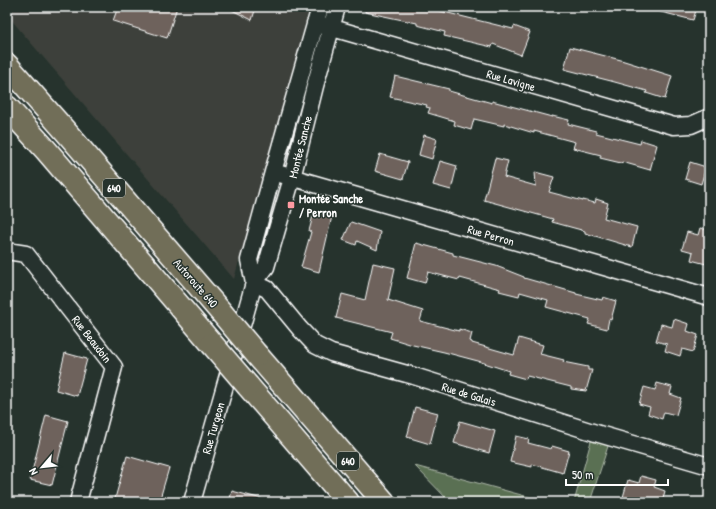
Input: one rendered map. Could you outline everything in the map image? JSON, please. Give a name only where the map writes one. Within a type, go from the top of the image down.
[{"type":"highway","name":"Autoroute 640","points":[[7,65],[384,502]]},
{"type":"highway","name":"640","points":[[7,107],[46,150],[348,502]]},
{"type":"street","name":"Montée Sanche","points":[[254,283],[249,260],[320,7]]},
{"type":"street","name":"Montée Sanche","points":[[234,353],[254,283],[266,267],[292,178],[337,7]]},
{"type":"street","name":"Rue Lavigne","points":[[315,23],[674,126],[691,125],[707,118]]},
{"type":"street","name":"Rue Perron","points":[[273,172],[709,297]]},
{"type":"street","name":"Rue Beaudoin","points":[[7,251],[26,254],[114,367],[78,502]]},
{"type":"street","name":"Rue de Galais","points":[[254,283],[267,289],[315,345],[331,353],[414,376],[599,434],[709,466]]},
{"type":"street","name":"Rue Turgeon","points":[[192,502],[234,353]]},
{"type":"shaded area","points":[[7,7],[310,7],[234,279],[7,15]]},
{"type":"green space","points":[[593,434],[609,443],[590,502],[574,502]]},
{"type":"green space","points":[[415,466],[547,502],[450,502]]},
{"type":"building","points":[[118,7],[177,7],[167,38],[113,21]]},
{"type":"building","points":[[226,7],[256,7],[252,20]]},
{"type":"building","points":[[366,7],[433,7],[441,9],[440,11],[513,29],[514,26],[530,32],[521,55],[493,44],[492,47],[444,36],[445,32],[417,25],[417,23],[365,12]]},
{"type":"building","points":[[658,7],[697,7],[693,20],[657,11]]},
{"type":"building","points":[[570,47],[621,60],[672,76],[665,99],[646,93],[647,91],[564,69]]},
{"type":"building","points":[[395,76],[449,89],[449,91],[492,103],[492,101],[569,120],[568,124],[596,131],[596,133],[640,144],[641,140],[657,145],[650,170],[622,162],[600,158],[601,155],[573,148],[575,142],[534,131],[534,133],[504,124],[504,126],[474,119],[471,130],[454,125],[455,121],[428,113],[430,108],[426,107],[427,105],[390,97]]},
{"type":"building","points":[[424,135],[437,139],[432,159],[419,155]]},
{"type":"building","points":[[380,154],[408,162],[403,179],[375,171]]},
{"type":"building","points":[[495,158],[508,161],[504,177],[536,186],[535,172],[554,177],[549,192],[583,201],[595,203],[596,199],[608,203],[604,218],[637,227],[632,247],[585,233],[585,231],[552,222],[553,219],[484,200]]},
{"type":"building","points":[[440,161],[457,166],[451,190],[433,185]]},
{"type":"building","points":[[690,162],[706,167],[701,184],[685,179]]},
{"type":"building","points":[[314,212],[332,216],[319,272],[301,267],[311,232],[309,231]]},
{"type":"building","points":[[351,222],[380,232],[377,250],[357,241],[356,245],[343,240]]},
{"type":"building","points":[[700,228],[709,230],[709,252],[706,264],[691,260],[693,252],[682,249],[687,232],[698,235]]},
{"type":"building","points":[[416,243],[453,253],[453,255],[496,266],[524,278],[576,294],[602,300],[603,297],[616,301],[611,320],[609,319],[607,329],[588,324],[590,319],[546,307],[548,300],[520,292],[519,296],[499,291],[500,289],[460,278],[459,280],[428,272],[425,283],[407,278]]},
{"type":"building","points":[[373,263],[395,268],[388,300],[423,311],[420,321],[472,333],[470,341],[472,343],[514,355],[519,338],[543,345],[540,354],[564,360],[563,362],[588,367],[588,370],[592,370],[586,391],[571,389],[571,387],[527,376],[526,379],[508,374],[509,371],[478,361],[390,338],[392,332],[336,318],[342,294],[365,300]]},
{"type":"building","points":[[674,319],[689,324],[687,331],[698,335],[693,352],[682,349],[680,356],[665,351],[667,344],[656,341],[661,324],[672,327]]},
{"type":"building","points":[[65,353],[87,359],[77,396],[56,390]]},
{"type":"building","points":[[657,383],[672,387],[670,394],[681,398],[676,415],[664,412],[662,419],[648,414],[650,407],[639,404],[644,387],[655,390]]},
{"type":"building","points":[[415,407],[438,413],[430,444],[407,437]]},
{"type":"building","points":[[46,415],[68,421],[52,485],[30,480]]},
{"type":"building","points":[[460,421],[495,431],[489,453],[454,443]]},
{"type":"building","points":[[516,436],[529,439],[528,443],[551,449],[552,446],[569,451],[563,473],[532,464],[532,467],[510,462]]},
{"type":"building","points":[[127,456],[169,468],[159,502],[114,502]]},
{"type":"building","points":[[641,476],[656,480],[654,487],[665,491],[662,502],[634,502],[634,500],[623,497],[628,480],[639,483]]},
{"type":"building","points":[[232,491],[262,499],[261,502],[229,502]]},
{"type":"place","name":"Montée Sanche / Perron","points":[[291,205]]}]
